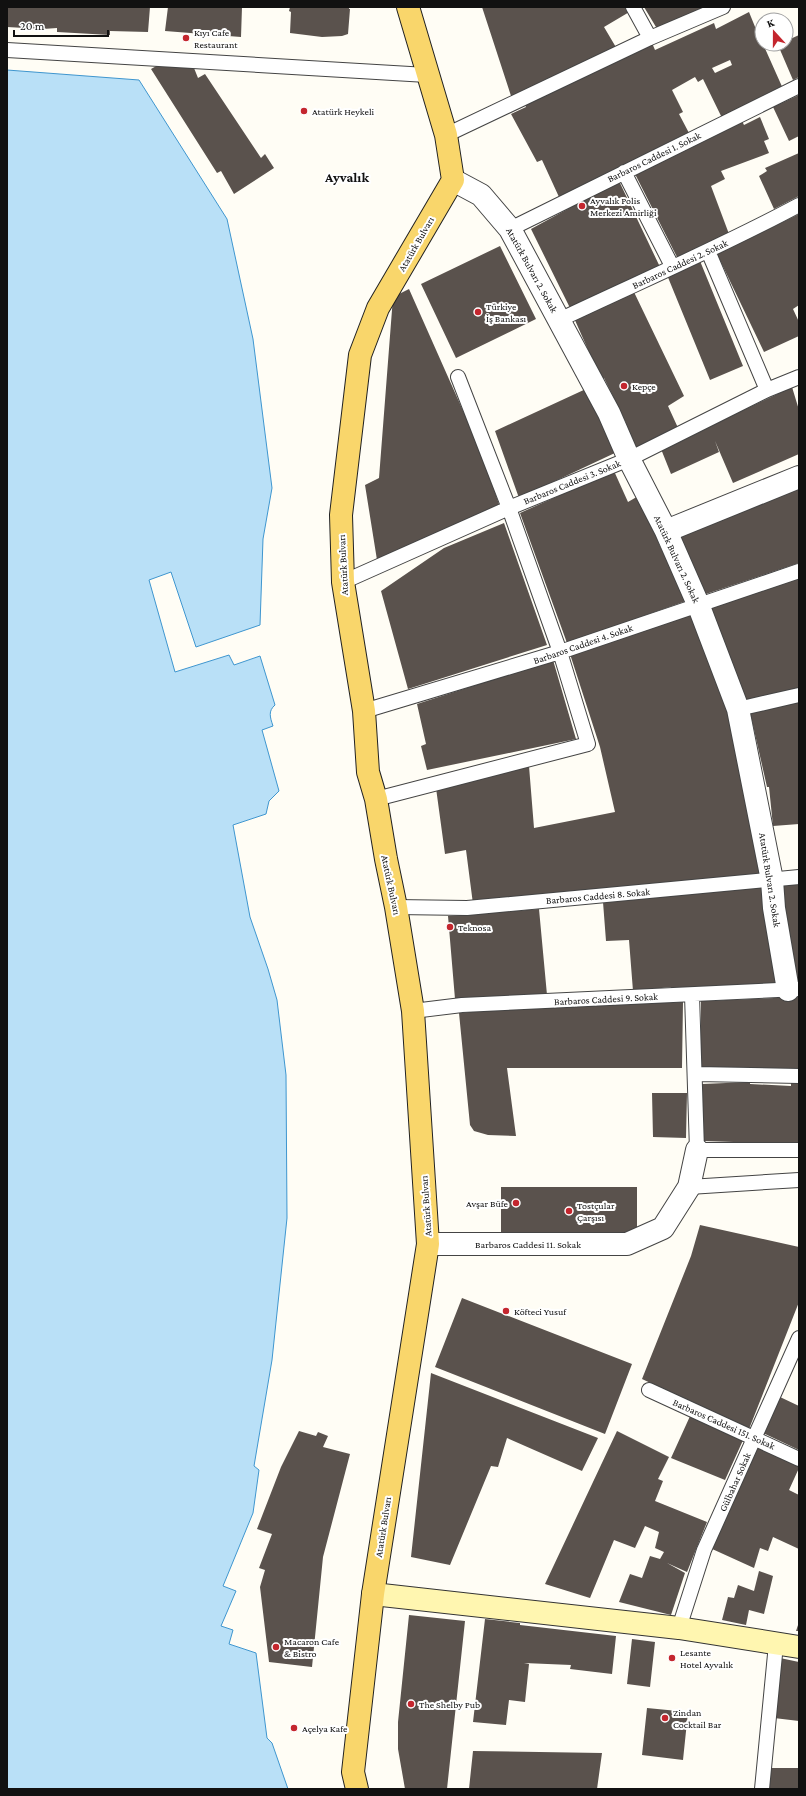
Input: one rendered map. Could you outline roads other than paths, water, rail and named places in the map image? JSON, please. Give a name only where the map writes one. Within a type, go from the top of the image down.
[{"type":"main road","points":[[408,7],[446,135],[453,180]]},
{"type":"main road","name":"Atatürk Bulvarı","points":[[358,1789],[353,1772],[373,1594],[428,1244],[413,1011],[376,799],[368,772],[364,711],[343,582],[341,514],[360,355],[378,308],[453,180]]},
{"type":"street","name":"Atatürk Bulvarı 2. Sokak","points":[[453,180],[481,196],[510,229],[609,413],[629,459],[666,531],[698,604],[738,709],[772,880],[774,908],[793,989]]},
{"type":"street","points":[[666,531],[799,477]]},
{"type":"street","points":[[689,1187],[697,1150]]},
{"type":"street","name":"Barbaros Caddesi 11. Sokak","points":[[428,1244],[627,1244],[663,1228],[689,1187]]},
{"type":"street","points":[[373,1594],[679,1628],[799,1647]]},
{"type":"lane","points":[[633,7],[650,38]]},
{"type":"lane","points":[[446,135],[650,38],[723,7]]},
{"type":"lane","points":[[7,50],[428,75]]},
{"type":"lane","name":"Barbaros Caddesi 1. Sokak","points":[[510,229],[799,86]]},
{"type":"lane","points":[[624,172],[672,266]]},
{"type":"lane","name":"Barbaros Caddesi 2. Sokak","points":[[559,320],[672,266],[708,252],[799,205]]},
{"type":"lane","points":[[708,252],[767,390]]},
{"type":"lane","points":[[376,799],[588,744],[560,652],[509,508],[458,377]]},
{"type":"lane","name":"Barbaros Caddesi 3. Sokak","points":[[343,582],[509,508],[629,459],[767,390],[799,379]]},
{"type":"lane","name":"Barbaros Caddesi 4. Sokak","points":[[364,711],[560,652],[799,571]]},
{"type":"lane","points":[[738,709],[799,695]]},
{"type":"lane","name":"Barbaros Caddesi 8. Sokak","points":[[396,907],[467,908],[799,877]]},
{"type":"lane","name":"Barbaros Caddesi 9. Sokak","points":[[413,1011],[462,1005],[793,989]]},
{"type":"lane","points":[[692,995],[696,1074],[697,1150],[799,1150]]},
{"type":"lane","points":[[696,1074],[799,1076]]},
{"type":"lane","points":[[689,1187],[799,1180]]},
{"type":"lane","name":"Gülbahar Sokak","points":[[679,1628],[704,1550],[799,1338]]},
{"type":"lane","name":"Barbaros Caddesi 151. Sokak","points":[[649,1390],[799,1458]]},
{"type":"lane","points":[[762,1789],[776,1644]]},
{"type":"water","points":[[7,70],[139,80],[227,219],[253,339],[272,488],[263,539],[260,625],[196,647],[171,572],[149,580],[175,672],[229,655],[234,665],[260,656],[275,705],[270,714],[273,726],[262,730],[279,791],[269,801],[266,814],[233,825],[250,917],[277,1000],[286,1075],[287,1218],[272,1360],[254,1466],[259,1470],[253,1513],[223,1586],[236,1591],[221,1626],[233,1630],[229,1644],[256,1653],[267,1738],[272,1743],[288,1789],[7,1789]]},
{"type":"place","name":"Kıyı Cafe Restaurant","points":[[186,38]]},
{"type":"place","name":"Atatürk Heykeli","points":[[304,111]]},
{"type":"place","name":"Ayvalık Polis Merkezi Amirliği","points":[[582,206]]},
{"type":"place","name":"Türkiye İş Bankası","points":[[478,312]]},
{"type":"place","name":"Kepçe","points":[[624,386]]},
{"type":"place","name":"Teknosa","points":[[450,927]]},
{"type":"place","name":"Avşar Büfe","points":[[516,1203]]},
{"type":"place","name":"Tostçular Çarşısı","points":[[569,1211]]},
{"type":"place","name":"Köfteci Yusuf","points":[[506,1311]]},
{"type":"place","name":"Macaron Cafe & Bistro","points":[[276,1647]]},
{"type":"place","name":"Lesante Hotel Ayvalık","points":[[672,1658]]},
{"type":"place","name":"The Shelby Pub","points":[[411,1704]]},
{"type":"place","name":"Zindan Cocktail Bar","points":[[665,1718]]},
{"type":"place","name":"Açelya Kafe","points":[[294,1728]]},
{"type":"district","name":"Ayvalık","points":[[347,177]]}]
